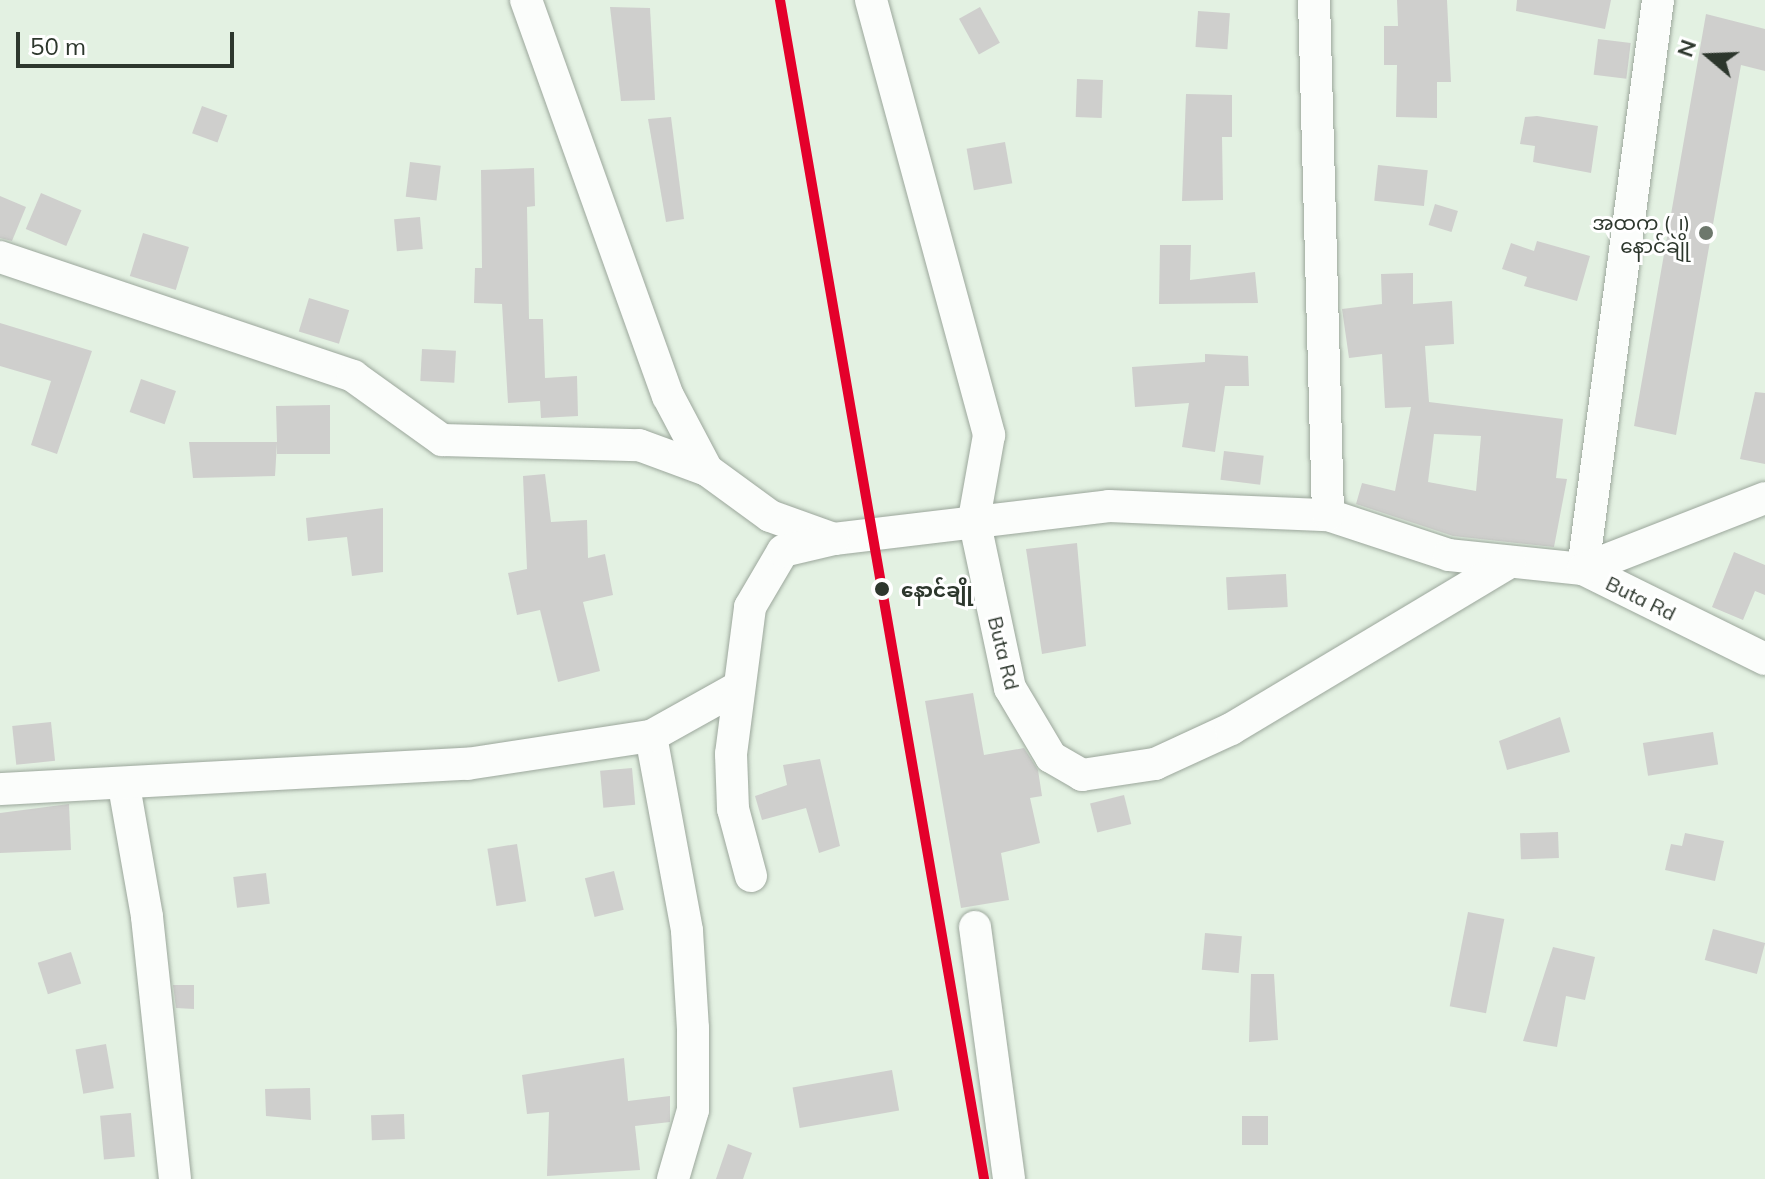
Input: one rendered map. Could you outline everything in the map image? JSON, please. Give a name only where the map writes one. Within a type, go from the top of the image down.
[{"type":"street","points":[[526,0],[668,396],[707,470]]},
{"type":"street","points":[[751,876],[733,809],[737,688],[750,607],[783,551],[834,539],[974,519],[989,435],[871,0]]},
{"type":"street","points":[[1314,0],[1328,515]]},
{"type":"street","points":[[1658,0],[1583,569],[1765,498]]},
{"type":"street","points":[[0,257],[353,376],[442,440],[639,445],[707,470],[770,516],[834,539]]},
{"type":"street","name":"Buta Rd","points":[[1510,562],[1231,729],[1155,764],[1082,775],[1051,757],[1010,688],[974,519],[1109,506],[1328,515],[1449,555],[1583,569],[1765,659]]},
{"type":"street","points":[[0,789],[124,786],[467,764],[651,736],[737,688]]},
{"type":"street","points":[[651,736],[687,931],[693,1028],[693,1110],[673,1179]]},
{"type":"street","points":[[124,786],[147,917],[175,1179]]},
{"type":"street","points":[[975,927],[1009,1179]]},
{"type":"building","points":[[1397,0],[1447,0],[1451,82],[1437,82],[1437,118],[1396,117],[1397,65],[1384,65],[1384,26],[1398,26]]},
{"type":"building","points":[[1517,0],[1611,0],[1605,29],[1516,11]]},
{"type":"building","points":[[610,7],[650,8],[655,100],[621,101]]},
{"type":"building","points":[[980,7],[1000,43],[979,54],[959,19]]},
{"type":"building","points":[[1198,11],[1230,13],[1227,49],[1195,47]]},
{"type":"building","points":[[1706,14],[1765,29],[1765,71],[1741,65],[1676,435],[1634,426]]},
{"type":"building","points":[[1598,39],[1631,43],[1626,79],[1594,75]]},
{"type":"building","points":[[1077,79],[1103,80],[1102,118],[1076,117]]},
{"type":"building","points":[[1186,94],[1232,95],[1232,137],[1222,137],[1223,200],[1182,201]]},
{"type":"building","points":[[202,106],[227,115],[217,142],[192,133]]},
{"type":"building","points":[[1537,116],[1598,126],[1591,173],[1533,162],[1535,146],[1520,144],[1525,117]]},
{"type":"building","points":[[671,117],[684,219],[666,222],[648,119]]},
{"type":"building","points":[[1005,142],[1012,183],[974,190],[967,149]]},
{"type":"building","points":[[410,162],[441,166],[437,201],[406,197]]},
{"type":"building","points":[[1378,165],[1428,170],[1424,206],[1374,201]]},
{"type":"building","points":[[534,168],[535,206],[527,207],[529,319],[543,319],[545,378],[577,376],[578,416],[541,418],[540,401],[508,403],[502,304],[474,303],[475,268],[482,268],[481,170]]},
{"type":"building","points":[[41,193],[82,210],[66,246],[26,229]]},
{"type":"building","points":[[0,196],[26,207],[12,241],[0,238]]},
{"type":"building","points":[[1435,204],[1458,211],[1452,232],[1429,225]]},
{"type":"building","points":[[420,217],[423,249],[397,251],[394,219]]},
{"type":"building","points":[[143,233],[189,247],[176,290],[130,276]]},
{"type":"building","points":[[1537,241],[1590,256],[1577,301],[1524,286],[1527,277],[1502,269],[1511,243],[1534,251]]},
{"type":"building","points":[[1160,245],[1191,245],[1190,280],[1255,272],[1258,303],[1159,304]]},
{"type":"building","points":[[1413,273],[1413,304],[1452,301],[1454,344],[1425,346],[1429,402],[1563,419],[1556,478],[1567,479],[1554,547],[1453,536],[1356,504],[1362,483],[1395,491],[1411,407],[1385,408],[1382,354],[1349,358],[1342,309],[1382,304],[1381,274]],"holes":[[[1434,434],[1481,436],[1476,491],[1428,482]]]},
{"type":"building","points":[[309,298],[349,310],[339,344],[299,331]]},
{"type":"building","points":[[0,323],[92,351],[57,454],[31,445],[51,381],[0,366]]},
{"type":"building","points":[[422,349],[456,351],[454,383],[420,381]]},
{"type":"building","points":[[1205,354],[1248,356],[1249,386],[1225,386],[1215,452],[1182,447],[1189,403],[1135,407],[1132,367],[1205,362]]},
{"type":"building","points":[[141,379],[176,391],[165,424],[130,412]]},
{"type":"building","points":[[1755,392],[1765,393],[1765,464],[1740,459]]},
{"type":"building","points":[[330,405],[330,454],[277,454],[277,443],[275,476],[193,478],[189,442],[277,442],[276,406]]},
{"type":"building","points":[[1224,451],[1264,456],[1260,485],[1220,480]]},
{"type":"building","points":[[545,474],[551,522],[587,520],[588,558],[605,554],[613,595],[583,602],[600,671],[558,682],[540,610],[517,615],[508,573],[527,569],[523,476]]},
{"type":"building","points":[[383,508],[383,572],[352,576],[347,537],[308,541],[306,518]]},
{"type":"building","points":[[1077,543],[1086,646],[1042,654],[1026,549]]},
{"type":"building","points":[[1734,552],[1765,565],[1765,595],[1755,591],[1743,620],[1712,607]]},
{"type":"building","points":[[1286,574],[1288,607],[1228,610],[1226,577]]},
{"type":"building","points":[[973,693],[984,755],[1024,748],[1038,770],[1042,796],[1030,798],[1040,843],[1001,853],[1009,900],[961,908],[925,701]]},
{"type":"building","points":[[1560,717],[1570,752],[1507,770],[1499,741]]},
{"type":"building","points":[[51,722],[55,761],[16,765],[12,726]]},
{"type":"building","points":[[1713,732],[1718,765],[1648,776],[1643,743]]},
{"type":"building","points":[[820,759],[840,846],[819,853],[806,808],[762,820],[755,796],[787,785],[783,765]]},
{"type":"building","points":[[632,768],[635,805],[603,808],[600,771]]},
{"type":"building","points":[[1124,795],[1131,824],[1097,833],[1090,803]]},
{"type":"building","points":[[69,804],[71,850],[0,853],[0,813]]},
{"type":"building","points":[[1558,832],[1559,858],[1521,859],[1520,833]]},
{"type":"building","points":[[1685,833],[1724,841],[1715,881],[1665,870],[1671,844],[1682,846]]},
{"type":"building","points":[[517,844],[526,901],[496,906],[487,849]]},
{"type":"building","points":[[614,871],[624,910],[595,917],[585,878]]},
{"type":"building","points":[[266,873],[270,904],[237,908],[233,877]]},
{"type":"building","points":[[1468,912],[1504,919],[1486,1013],[1450,1006]]},
{"type":"building","points":[[1713,929],[1765,943],[1757,974],[1705,960]]},
{"type":"building","points":[[1205,933],[1242,936],[1239,973],[1202,970]]},
{"type":"building","points":[[1553,947],[1595,957],[1585,1000],[1566,996],[1557,1047],[1523,1041]]},
{"type":"building","points":[[71,952],[81,983],[48,994],[38,963]]},
{"type":"building","points":[[1251,974],[1274,974],[1278,1040],[1249,1042]]},
{"type":"building","points":[[173,985],[194,985],[194,1009],[176,1008]]},
{"type":"building","points":[[106,1044],[114,1088],[83,1094],[75,1049]]},
{"type":"building","points":[[624,1058],[628,1101],[670,1096],[670,1122],[635,1126],[640,1170],[547,1176],[549,1112],[527,1114],[522,1075]]},
{"type":"building","points":[[892,1070],[899,1110],[800,1128],[793,1088]]},
{"type":"building","points":[[310,1088],[311,1120],[266,1116],[265,1089]]},
{"type":"building","points":[[131,1113],[135,1157],[104,1160],[100,1116]]},
{"type":"building","points":[[404,1114],[405,1139],[372,1140],[371,1115]]},
{"type":"building","points":[[1242,1116],[1268,1116],[1268,1145],[1242,1145]]},
{"type":"building","points":[[728,1144],[752,1153],[743,1179],[716,1179]]},
{"type":"transit line","points":[[780,0],[984,1179]]},
{"type":"place","name":"အထက (၂) နောင်ချို","points":[[1706,233]]},
{"type":"place","name":"နောင်ချို","points":[[882,589]]}]
